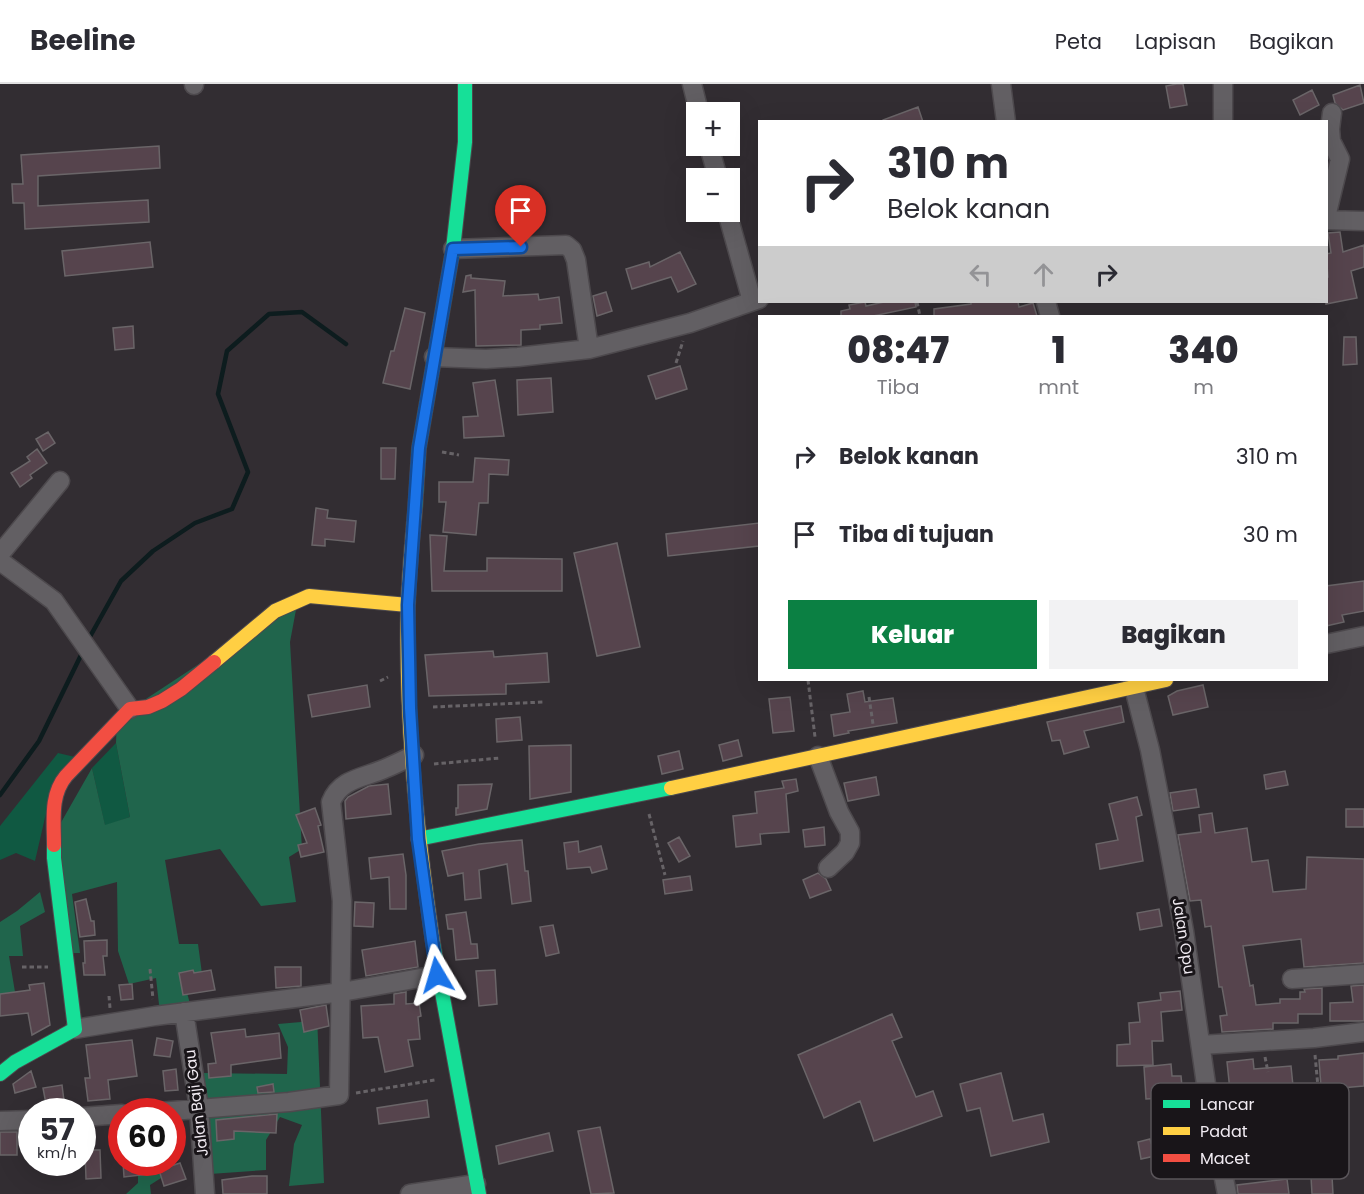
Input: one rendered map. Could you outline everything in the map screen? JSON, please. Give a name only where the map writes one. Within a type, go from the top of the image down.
[{"type":"street","points":[[410,1194],[478,1189],[437,975],[418,839],[410,708],[408,605],[419,448],[453,249],[464,153],[465,84]]},
{"type":"street","points":[[692,84],[696,102]]},
{"type":"street","points":[[1001,84],[1006,120]]},
{"type":"street","points":[[1223,84],[1223,120]]},
{"type":"street","points":[[1328,210],[1340,159],[1331,141],[1332,113]]},
{"type":"street","points":[[1328,219],[1364,221]]},
{"type":"street","points":[[434,357],[508,358],[589,349],[690,323],[755,300],[730,222]]},
{"type":"street","points":[[453,249],[566,245],[572,250],[576,260],[589,349]]},
{"type":"street","points":[[0,554],[60,481]]},
{"type":"street","points":[[0,561],[54,602],[98,661],[130,710]]},
{"type":"street","points":[[75,1029],[54,858],[54,799],[60,783],[130,710],[155,704],[181,689],[275,610],[309,596],[408,605]]},
{"type":"street","points":[[1328,644],[1364,636]]},
{"type":"street","points":[[418,839],[644,794],[875,744],[1133,683],[1155,681]]},
{"type":"street","name":"Jalan Opu","points":[[1133,683],[1150,750],[1168,842],[1206,1083]]},
{"type":"street","points":[[818,756],[839,812],[850,832],[850,843],[845,852],[828,868]]},
{"type":"street","points":[[186,1109],[289,1102],[339,1095],[342,901],[331,802],[335,792],[352,779],[414,760]]},
{"type":"street","points":[[1292,979],[1364,974]]},
{"type":"street","points":[[0,1074],[15,1062],[75,1029],[155,1016],[342,992],[437,975]]},
{"type":"street","name":"Jalan Baji Gau","points":[[184,1012],[199,1108],[205,1194]]},
{"type":"street","points":[[1201,1045],[1314,1038],[1364,1032]]},
{"type":"street","points":[[0,1121],[18,1120]]},
{"type":"street","name":"Jalan Opu","points":[[1224,1179],[1227,1194]]},
{"type":"path","points":[[808,681],[818,756]]},
{"type":"path","points":[[869,697],[875,744]]},
{"type":"path","points":[[410,708],[544,702]]},
{"type":"path","points":[[414,760],[500,758]]},
{"type":"path","points":[[644,794],[665,876]]},
{"type":"path","points":[[150,969],[155,1016]]},
{"type":"path","points":[[1314,1038],[1318,1083]]},
{"type":"path","points":[[339,1095],[458,1077]]},
{"type":"green space","points":[[298,599],[290,642],[302,849],[289,857],[296,902],[261,906],[220,849],[165,860],[179,944],[198,944],[203,981],[184,982],[194,1018],[161,1022],[156,978],[129,984],[118,951],[117,882],[72,894],[80,953],[62,953],[59,826],[92,768],[105,825],[130,817],[116,743],[117,718]]},
{"type":"green space","points":[[116,743],[130,817],[105,826],[92,768]]},
{"type":"green space","points":[[58,753],[75,757],[47,809],[35,861],[16,853],[0,860],[0,826]]},
{"type":"green space","points":[[40,892],[45,912],[20,926],[23,956],[9,956],[16,998],[0,1000],[0,922]]},
{"type":"green space","points":[[317,1016],[324,1183],[289,1186],[294,1144],[302,1125],[280,1117],[266,1140],[266,1170],[210,1174],[205,1146],[203,1073],[287,1074],[288,1047],[278,1024],[301,1022]]},
{"type":"green space","points":[[138,1176],[164,1176],[150,1185],[151,1194],[126,1194],[138,1183]]},
{"type":"building","points":[[1183,84],[1187,105],[1170,108],[1166,86]]},
{"type":"building","points":[[1360,85],[1364,103],[1343,110],[1335,103],[1333,95]]},
{"type":"building","points":[[1312,90],[1319,105],[1300,115],[1293,100]]},
{"type":"building","points":[[918,107],[922,120],[883,120]]},
{"type":"building","points":[[159,146],[160,168],[38,176],[38,206],[148,200],[149,222],[25,229],[24,203],[13,203],[12,184],[23,184],[21,155]]},
{"type":"building","points":[[1340,232],[1343,252],[1364,245],[1364,267],[1351,271],[1357,298],[1326,304],[1328,303],[1328,254],[1331,253],[1328,233]]},
{"type":"building","points":[[150,242],[153,267],[65,276],[62,251]]},
{"type":"building","points":[[680,252],[696,284],[678,292],[671,277],[632,289],[626,269],[649,262],[650,267]]},
{"type":"building","points":[[471,275],[471,278],[505,281],[503,296],[538,294],[539,300],[559,297],[562,323],[540,325],[540,329],[521,330],[521,345],[476,346],[475,290],[463,292],[466,276]]},
{"type":"building","points":[[606,292],[612,311],[597,316],[593,296]]},
{"type":"building","points":[[915,303],[916,307],[878,315],[841,315],[841,311],[850,309],[849,305]]},
{"type":"building","points":[[1018,303],[1019,307],[1033,303],[1037,315],[934,315],[934,309],[971,304]]},
{"type":"building","points":[[405,308],[425,313],[410,389],[383,383]]},
{"type":"building","points":[[133,326],[134,348],[115,350],[113,328]]},
{"type":"building","points":[[1344,337],[1356,337],[1357,364],[1343,365]]},
{"type":"building","points":[[680,366],[687,389],[656,399],[648,376]]},
{"type":"building","points":[[551,378],[553,412],[518,415],[517,380]]},
{"type":"building","points":[[495,380],[504,436],[464,438],[463,417],[478,416],[473,383]]},
{"type":"building","points":[[48,432],[55,443],[43,451],[36,439]]},
{"type":"building","points":[[381,448],[396,448],[395,479],[381,479]]},
{"type":"building","points":[[37,449],[47,463],[30,475],[32,478],[20,487],[11,473],[30,461],[27,457]]},
{"type":"building","points":[[475,458],[509,460],[508,475],[489,474],[488,503],[479,503],[476,535],[443,532],[446,502],[439,502],[439,482],[473,482]]},
{"type":"building","points":[[316,508],[328,510],[327,518],[356,521],[354,542],[325,539],[325,546],[312,545]]},
{"type":"building","points":[[758,523],[758,546],[668,556],[666,534]]},
{"type":"building","points":[[430,535],[447,536],[444,571],[487,571],[487,558],[562,559],[562,591],[432,591]]},
{"type":"building","points":[[617,543],[640,647],[597,656],[574,553]]},
{"type":"building","points":[[1364,581],[1364,611],[1342,615],[1344,622],[1328,626],[1328,586]]},
{"type":"building","points":[[493,651],[494,657],[547,653],[549,682],[506,684],[506,694],[429,696],[425,655]]},
{"type":"building","points":[[367,685],[370,707],[312,717],[308,695]]},
{"type":"building","points":[[1203,685],[1208,707],[1173,715],[1168,696],[1177,691]]},
{"type":"building","points":[[863,691],[865,702],[893,698],[897,723],[848,731],[849,733],[834,736],[831,715],[850,712],[847,694]]},
{"type":"building","points":[[790,697],[794,731],[773,733],[769,699]]},
{"type":"building","points":[[1121,706],[1124,722],[1084,731],[1089,747],[1064,754],[1060,740],[1052,741],[1047,722]]},
{"type":"building","points":[[520,717],[522,740],[497,742],[496,719]]},
{"type":"building","points":[[738,740],[742,756],[723,761],[719,745]]},
{"type":"building","points":[[571,745],[571,792],[530,799],[529,746]]},
{"type":"building","points":[[679,751],[683,769],[662,774],[658,756]]},
{"type":"building","points":[[1285,771],[1288,785],[1266,789],[1264,775]]},
{"type":"building","points":[[876,777],[879,795],[848,801],[844,783]]},
{"type":"building","points":[[796,779],[798,791],[786,794],[789,832],[760,834],[761,844],[736,847],[733,816],[757,813],[755,792],[784,788],[782,781]]},
{"type":"building","points":[[388,784],[391,814],[346,819],[345,801],[348,797],[369,786]]},
{"type":"building","points":[[492,784],[487,809],[456,815],[458,785]]},
{"type":"building","points":[[1196,789],[1199,807],[1173,811],[1170,793]]},
{"type":"building","points":[[1137,797],[1142,815],[1136,817],[1143,861],[1100,869],[1096,844],[1118,840],[1109,804]]},
{"type":"building","points":[[315,808],[321,825],[318,826],[324,852],[301,857],[298,845],[307,843],[296,815]]},
{"type":"building","points":[[1346,809],[1364,809],[1364,827],[1346,827]]},
{"type":"building","points":[[1212,813],[1215,833],[1247,828],[1252,862],[1268,860],[1273,892],[1306,889],[1307,857],[1364,859],[1364,963],[1304,967],[1301,939],[1243,946],[1256,1005],[1280,1003],[1280,999],[1300,999],[1300,992],[1305,992],[1304,989],[1322,988],[1322,1014],[1298,1014],[1298,1023],[1273,1023],[1273,1029],[1222,1032],[1220,1016],[1227,1015],[1222,987],[1219,987],[1211,926],[1205,927],[1201,900],[1190,901],[1178,835],[1201,832],[1199,815]]},
{"type":"building","points":[[824,827],[825,845],[805,847],[803,830]]},
{"type":"building","points":[[679,837],[690,856],[679,862],[668,843]]},
{"type":"building","points":[[522,840],[531,901],[512,904],[507,864],[479,870],[481,898],[465,900],[463,873],[448,876],[442,851],[479,844]]},
{"type":"building","points":[[578,841],[579,852],[601,846],[607,869],[592,873],[590,867],[567,869],[564,843]]},
{"type":"building","points":[[403,854],[406,875],[406,909],[390,909],[389,877],[371,879],[369,858]]},
{"type":"building","points":[[818,873],[826,879],[831,890],[810,898],[803,880]]},
{"type":"building","points":[[690,876],[692,890],[665,894],[663,880]]},
{"type":"building","points":[[86,899],[91,921],[94,921],[95,935],[80,937],[75,902]]},
{"type":"building","points":[[355,902],[374,903],[373,927],[354,926]]},
{"type":"building","points":[[1159,909],[1162,926],[1140,930],[1137,913]]},
{"type":"building","points":[[466,912],[471,944],[477,944],[478,958],[456,960],[453,929],[448,929],[446,915]]},
{"type":"building","points":[[553,925],[559,953],[546,956],[540,927]]},
{"type":"building","points":[[107,940],[107,956],[103,956],[105,975],[84,975],[84,941]]},
{"type":"building","points":[[415,941],[418,967],[366,976],[362,950]]},
{"type":"building","points":[[275,967],[301,967],[301,986],[276,988]]},
{"type":"building","points":[[193,970],[194,973],[211,970],[215,990],[183,995],[179,973]]},
{"type":"building","points":[[495,970],[497,1004],[479,1006],[476,971]]},
{"type":"building","points":[[44,983],[50,1025],[32,1035],[28,1013],[0,1016],[0,994],[30,990],[29,985]]},
{"type":"building","points":[[132,984],[133,999],[121,1000],[119,985]]},
{"type":"building","points":[[1364,985],[1364,1021],[1330,1021],[1330,1003],[1353,1002],[1351,986]]},
{"type":"building","points":[[1180,991],[1182,1010],[1161,1012],[1163,1041],[1152,1041],[1153,1065],[1117,1066],[1117,1045],[1130,1044],[1129,1023],[1140,1022],[1138,1003],[1161,1000],[1160,993]]},
{"type":"building","points":[[406,992],[406,1004],[419,1003],[421,1016],[418,1017],[420,1039],[408,1040],[413,1066],[385,1072],[378,1037],[363,1038],[361,1006],[394,1004],[394,994]]},
{"type":"building","points":[[326,1005],[329,1026],[304,1032],[300,1010]]},
{"type":"building","points":[[892,1014],[902,1037],[892,1041],[916,1097],[933,1091],[942,1116],[874,1141],[860,1101],[824,1118],[798,1055]]},
{"type":"building","points":[[245,1029],[246,1037],[279,1033],[281,1058],[231,1065],[231,1076],[209,1078],[208,1064],[216,1063],[211,1033]]},
{"type":"building","points":[[157,1038],[173,1041],[170,1057],[154,1055]]},
{"type":"building","points":[[132,1040],[137,1076],[108,1080],[110,1098],[108,1099],[88,1098],[85,1078],[90,1078],[86,1045]]},
{"type":"building","points":[[1364,1053],[1364,1086],[1349,1087],[1349,1083],[1321,1083],[1319,1060],[1338,1059],[1338,1056]]},
{"type":"building","points":[[1253,1059],[1254,1069],[1291,1066],[1293,1083],[1229,1083],[1227,1062]]},
{"type":"building","points":[[1171,1064],[1172,1076],[1181,1076],[1182,1083],[1151,1083],[1151,1099],[1146,1099],[1144,1067]]},
{"type":"building","points":[[176,1069],[178,1090],[165,1091],[163,1071]]},
{"type":"building","points":[[31,1071],[36,1087],[15,1093],[13,1084]]},
{"type":"building","points":[[1001,1073],[1013,1121],[1043,1114],[1049,1142],[991,1156],[980,1108],[967,1111],[960,1084]]},
{"type":"building","points":[[273,1084],[274,1092],[258,1093],[257,1087]]},
{"type":"building","points":[[62,1085],[64,1098],[45,1098],[43,1088]]},
{"type":"building","points":[[427,1100],[429,1117],[379,1124],[377,1108]]},
{"type":"building","points":[[277,1114],[276,1133],[234,1131],[234,1139],[217,1141],[216,1120]]},
{"type":"building","points":[[600,1127],[614,1193],[591,1194],[578,1131]]},
{"type":"building","points":[[0,1132],[17,1132],[17,1155],[0,1155]]},
{"type":"building","points":[[549,1133],[553,1151],[499,1164],[496,1146]]},
{"type":"building","points":[[1150,1139],[1151,1157],[1141,1159],[1138,1142]]},
{"type":"building","points":[[96,1150],[100,1150],[101,1178],[86,1179],[86,1176],[96,1176]]},
{"type":"building","points":[[161,1176],[185,1176],[186,1179],[164,1186]]},
{"type":"building","points":[[267,1176],[267,1194],[223,1194],[222,1180]]},
{"type":"building","points":[[1287,1179],[1289,1194],[1238,1194],[1237,1185]]},
{"type":"building","points":[[1311,1179],[1332,1179],[1333,1194],[1312,1194]]},
{"type":"waterway","points":[[87,642],[121,581],[153,551],[195,523],[232,509],[248,472],[218,394],[227,351],[269,314],[302,312],[346,344]]},
{"type":"waterway","points":[[0,795],[39,741],[84,649]]},
{"type":"traffic: fast","points":[[415,510],[419,448],[453,249],[465,142],[465,84]]},
{"type":"traffic: fast","points":[[418,839],[671,788]]},
{"type":"traffic: fast","points":[[0,1074],[15,1062],[75,1029],[54,845]]},
{"type":"traffic: fast","points":[[433,943],[479,1194]]},
{"type":"traffic: slow","points":[[415,510],[408,606],[408,691],[417,817],[433,943]]},
{"type":"traffic: slow","points":[[214,662],[275,611],[309,596],[408,605]]},
{"type":"traffic: slow","points":[[671,788],[1161,681]]},
{"type":"traffic: jam","points":[[54,845],[55,800],[57,791],[66,776],[130,709],[148,707],[162,701],[181,689],[214,662]]},
{"type":"route","points":[[437,975],[418,839],[408,666],[411,543],[419,448],[453,249],[521,247]]}]
